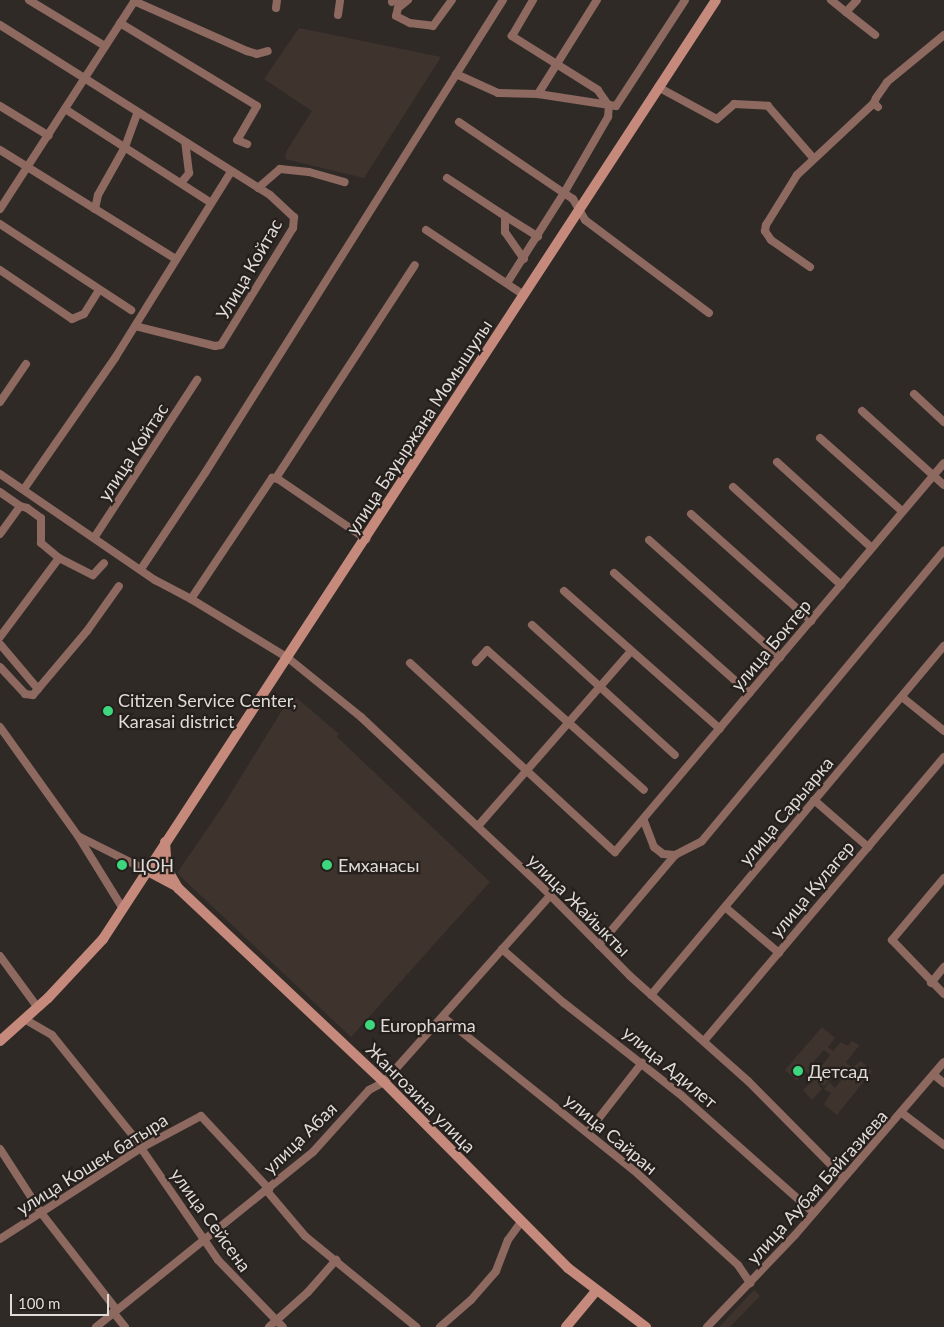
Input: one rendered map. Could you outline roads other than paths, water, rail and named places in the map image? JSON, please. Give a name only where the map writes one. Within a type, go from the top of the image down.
[{"type":"street","points":[[29,0],[106,46]]},
{"type":"street","points":[[338,15],[340,0]]},
{"type":"street","points":[[408,0],[398,8],[396,16],[410,23],[433,26],[452,0]]},
{"type":"street","points":[[141,569],[205,473],[503,0]]},
{"type":"street","points":[[507,283],[538,237],[608,117],[609,106],[598,90],[512,36],[533,0]]},
{"type":"street","points":[[538,94],[597,0]]},
{"type":"street","points":[[456,74],[498,93],[538,94],[616,106],[684,0]]},
{"type":"street","name":"улица Бауыржана Момышулы","points":[[0,1041],[26,1020],[92,952],[234,734],[288,658],[366,539],[716,0]]},
{"type":"street","points":[[831,0],[875,35]]},
{"type":"street","points":[[846,12],[857,0]]},
{"type":"street","points":[[0,209],[49,136],[133,2],[247,51],[257,54],[268,51]]},
{"type":"street","points":[[120,23],[257,106],[237,140],[247,144]]},
{"type":"street","points":[[0,25],[231,172],[135,326],[24,489]]},
{"type":"street","points":[[810,266],[771,240],[765,231],[797,175],[876,105],[887,82],[944,36]]},
{"type":"street","points":[[658,87],[683,103],[717,119],[734,104],[768,106],[814,159]]},
{"type":"street","points":[[0,106],[49,136]]},
{"type":"street","points":[[65,109],[207,200]]},
{"type":"street","points":[[95,209],[98,195],[126,147],[138,112]]},
{"type":"street","points":[[459,122],[564,193],[573,200],[585,220],[709,313]]},
{"type":"street","points":[[181,183],[189,173],[186,142]]},
{"type":"street","points":[[0,150],[176,259]]},
{"type":"street","points":[[258,188],[280,169],[309,172],[345,182]]},
{"type":"street","name":"Улица Койтас","points":[[135,326],[215,346],[221,345],[295,222],[289,212],[258,188],[231,172]]},
{"type":"street","points":[[447,178],[538,237]]},
{"type":"street","points":[[573,200],[586,198]]},
{"type":"street","points":[[505,216],[505,232],[524,259]]},
{"type":"street","points":[[0,224],[131,310]]},
{"type":"street","points":[[426,230],[524,295]]},
{"type":"street","points":[[191,599],[272,478],[276,478],[415,265]]},
{"type":"street","points":[[0,270],[72,319],[84,314],[99,290]]},
{"type":"street","points":[[0,402],[26,364]]},
{"type":"street","name":"улица Койтас","points":[[94,538],[197,380]]},
{"type":"street","points":[[914,394],[944,422]]},
{"type":"street","points":[[862,411],[944,485]]},
{"type":"street","points":[[820,438],[902,511]]},
{"type":"street","points":[[777,462],[872,548]]},
{"type":"street","name":"улица Боктер","points":[[527,770],[615,852],[644,821],[749,693],[944,463]]},
{"type":"street","name":"улица Жайыкты","points":[[0,474],[141,569],[288,658],[361,717],[478,826],[598,945],[748,1081],[844,1178]]},
{"type":"street","points":[[276,478],[366,539]]},
{"type":"street","points":[[733,487],[841,585]]},
{"type":"street","points":[[0,492],[41,518],[41,543],[59,558],[93,575],[104,563]]},
{"type":"street","points":[[0,534],[20,506]]},
{"type":"street","points":[[691,514],[811,621]]},
{"type":"street","points":[[649,540],[780,657]]},
{"type":"street","points":[[598,945],[675,855],[702,841],[944,551]]},
{"type":"street","points":[[0,637],[59,558]]},
{"type":"street","points":[[614,573],[749,693]]},
{"type":"street","points":[[0,667],[25,694],[33,694],[88,631],[119,586]]},
{"type":"street","points":[[564,591],[720,729]]},
{"type":"street","points":[[532,625],[675,755]]},
{"type":"street","points":[[0,644],[38,689]]},
{"type":"street","name":"улица Сарыарка","points":[[652,995],[944,646]]},
{"type":"street","points":[[476,662],[487,650],[644,790]]},
{"type":"street","points":[[478,826],[601,688],[631,651]]},
{"type":"street","points":[[410,664],[527,770]]},
{"type":"street","points":[[902,697],[944,731]]},
{"type":"street","points":[[0,727],[78,836],[122,908]]},
{"type":"street","name":"улица Кулагер","points":[[704,1041],[944,757]]},
{"type":"street","points":[[814,800],[868,847]]},
{"type":"street","points":[[644,821],[654,847],[663,854],[675,855]]},
{"type":"street","points":[[78,836],[178,888]]},
{"type":"street","points":[[165,842],[167,869],[178,888]]},
{"type":"street","points":[[944,878],[892,940],[931,983],[944,994]]},
{"type":"street","name":"Жангозина улица","points":[[178,888],[384,1082],[521,1222],[596,1291],[646,1327]]},
{"type":"street","name":"улица Абая","points":[[96,1327],[313,1152],[369,1090],[384,1082],[550,896]]},
{"type":"street","points":[[725,906],[778,953]]},
{"type":"street","name":"улица Адилет","points":[[502,949],[564,1003],[642,1062],[814,1213]]},
{"type":"street","points":[[0,956],[38,1008]]},
{"type":"street","points":[[931,983],[944,967]]},
{"type":"street","name":"улица Сайран","points":[[443,1017],[588,1132],[720,1248],[738,1265],[750,1284]]},
{"type":"street","name":"улица Сейсена","points":[[26,1020],[52,1035],[141,1148],[204,1239],[237,1281],[283,1327]]},
{"type":"street","points":[[588,1132],[642,1062]]},
{"type":"street","name":"улица Аубая Байгазиева","points":[[707,1327],[750,1284],[814,1213],[902,1114],[944,1062]]},
{"type":"street","points":[[934,1075],[944,1083]]},
{"type":"street","points":[[902,1114],[944,1145]]},
{"type":"street","name":"улица Кошек батыра","points":[[0,1239],[42,1214],[141,1148],[201,1116],[268,1190]]},
{"type":"street","points":[[0,1149],[42,1214],[125,1327]]},
{"type":"street","points":[[268,1190],[305,1236],[416,1327]]},
{"type":"street","points":[[440,1327],[471,1300],[496,1271],[508,1240],[521,1222]]},
{"type":"street","points":[[269,1327],[336,1260]]},
{"type":"street","points":[[566,1327],[596,1291]]},
{"type":"place","name":"Citizen Service Center, Karasai district","points":[[108,711]]},
{"type":"place","name":"ЦОН","points":[[122,865]]},
{"type":"place","name":"Емханасы","points":[[327,865]]},
{"type":"place","name":"Europharma","points":[[370,1025]]},
{"type":"place","name":"Детсад","points":[[798,1071]]}]
